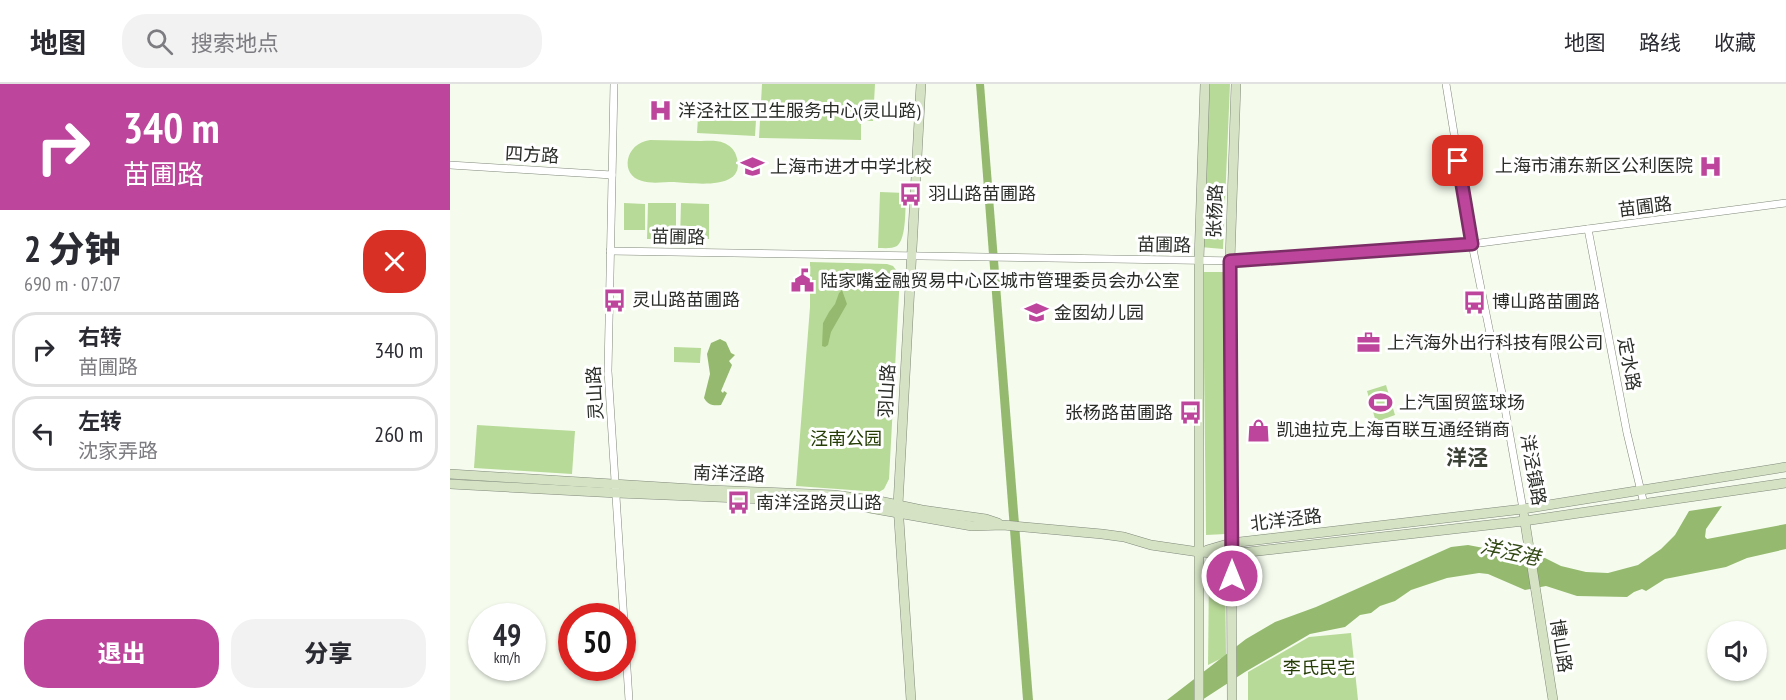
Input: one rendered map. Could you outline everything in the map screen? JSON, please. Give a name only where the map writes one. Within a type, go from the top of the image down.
[{"type":"main road","name":"羽山路","points":[[911,700],[898,509],[921,84]]},
{"type":"main road","name":"张杨路","points":[[1199,700],[1199,260],[1205,84]]},
{"type":"main road","name":"张杨路","points":[[1232,700],[1230,261],[1236,84]]},
{"type":"main road","name":"北洋泾路","points":[[1199,552],[1231,543],[1523,509],[1786,467]]},
{"type":"main road","name":"南洋泾路","points":[[450,474],[617,489]]},
{"type":"main road","name":"北洋泾路","points":[[1199,552],[1231,554],[1524,521],[1786,483]]},
{"type":"main road","name":"南洋泾路","points":[[450,484],[834,495],[898,509],[986,519],[1003,525],[1113,536],[1151,545],[1199,552]]},
{"type":"main road","name":"洋泾镇路","points":[[1523,509],[1537,597]]},
{"type":"main road","name":"博山路","points":[[1537,597],[1553,700]]},
{"type":"street","name":"灵山路","points":[[614,84],[608,371],[629,700]]},
{"type":"street","name":"洋泾镇路","points":[[1446,84],[1472,244],[1523,509]]},
{"type":"street","name":"四方路","points":[[450,165],[612,175]]},
{"type":"street","name":"苗圃路","points":[[610,251],[1230,261],[1472,244],[1786,203]]},
{"type":"street","name":"定水路","points":[[1588,229],[1627,433],[1644,504]]},
{"type":"green space","points":[[762,84],[875,84],[873,121],[861,121],[861,140],[759,138]]},
{"type":"green space","points":[[1207,84],[1230,84],[1223,249],[1200,247]]},
{"type":"green space","points":[[698,117],[756,120],[755,136],[697,133]]},
{"type":"green space","points":[[650,140],[721,142],[734,151],[738,167],[734,175],[717,183],[642,181],[630,172],[628,159],[635,147]]},
{"type":"green space","points":[[880,192],[906,193],[902,236],[897,246],[893,248],[878,248]]},
{"type":"green space","points":[[624,203],[645,204],[645,230],[624,230]]},
{"type":"green space","points":[[648,203],[676,203],[676,239],[647,239]]},
{"type":"green space","points":[[681,203],[709,204],[709,239],[680,239]]},
{"type":"green space","name":"泾南公园","points":[[810,262],[887,264],[893,266],[900,275],[889,479],[884,489],[879,492],[796,486],[810,307]]},
{"type":"green space","points":[[1203,272],[1225,272],[1226,534],[1206,535]]},
{"type":"green space","points":[[674,347],[701,348],[700,363],[674,362]]},
{"type":"green space","name":"上汽国贸篮球场","points":[[1386,385],[1395,415],[1376,422],[1367,391]]},
{"type":"green space","points":[[477,425],[575,431],[572,474],[474,468]]},
{"type":"green space","points":[[1209,570],[1225,571],[1226,656],[1208,665]]},
{"type":"green space","name":"李氏民宅","points":[[1351,633],[1358,700],[1248,700],[1248,672],[1309,637]]},
{"type":"shaded area","points":[[976,84],[984,84],[1033,700],[1023,700]]},
{"type":"shaded area","points":[[842,290],[847,304],[825,347],[822,346],[823,323]]},
{"type":"shaded area","points":[[720,339],[726,342],[731,353],[735,355],[729,361],[732,365],[721,391],[727,393],[721,405],[716,405],[709,404],[704,398],[710,374],[707,354],[711,343]]},
{"type":"shaded area","points":[[1722,506],[1706,529],[1707,539],[1786,524],[1786,549],[1747,558],[1726,567],[1665,579],[1646,591],[1642,589],[1627,597],[1577,596],[1546,586],[1525,590],[1488,574],[1479,573],[1447,578],[1411,590],[1371,613],[1360,615],[1345,627],[1310,634],[1202,700],[1167,700],[1246,639],[1275,622],[1316,607],[1451,547],[1468,545],[1520,559],[1545,558],[1561,566],[1586,572],[1608,573],[1638,565],[1661,549],[1675,535],[1689,511]]},
{"type":"place","name":"洋泾社区卫生服务中心(灵山路)","points":[[660,111]]},
{"type":"place","name":"上海市浦东新区公利医院","points":[[1711,166]]},
{"type":"place","name":"上海市进才中学北校","points":[[752,167]]},
{"type":"place","name":"羽山路苗圃路","points":[[910,194]]},
{"type":"place","name":"陆家嘴金融贸易中心区城市管理委员会办公室","points":[[802,281]]},
{"type":"place","name":"灵山路苗圃路","points":[[614,300]]},
{"type":"place","name":"博山路苗圃路","points":[[1474,302]]},
{"type":"place","name":"金囡幼儿园","points":[[1036,313]]},
{"type":"place","name":"上汽海外出行科技有限公司","points":[[1369,343]]},
{"type":"place","name":"上汽国贸篮球场","points":[[1381,403]]},
{"type":"place","name":"张杨路苗圃路","points":[[1191,413]]},
{"type":"place","name":"凯迪拉克上海百联互通经销商","points":[[1258,430]]},
{"type":"place","name":"南洋泾路灵山路","points":[[738,503]]},
{"type":"district","name":"洋泾","points":[[1467,458]]},
{"type":"route","points":[[1232,576],[1230,261],[1472,244],[1458,161]]},
{"type":"water label","name":"洋泾港","points":[[1510,552]]}]
